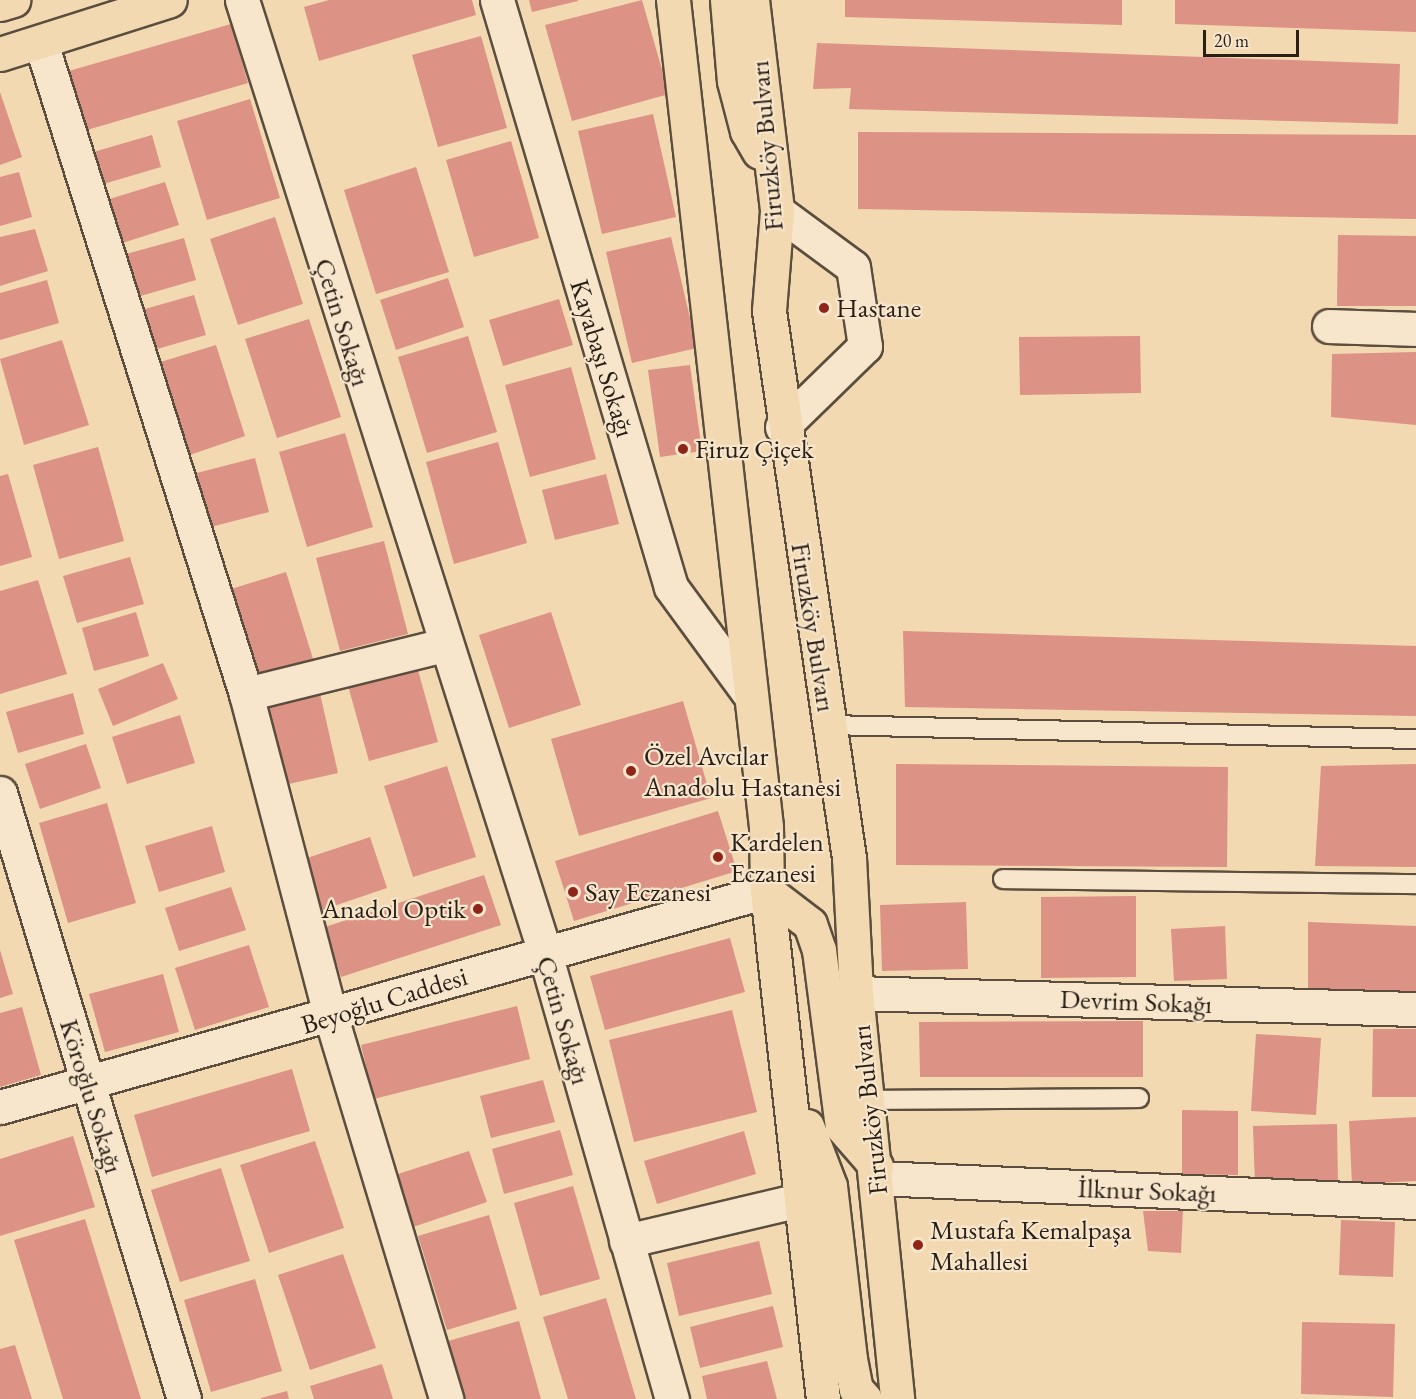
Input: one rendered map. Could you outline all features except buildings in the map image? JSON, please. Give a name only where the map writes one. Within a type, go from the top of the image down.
[{"type":"main road","points":[[0,4],[13,0]]},
{"type":"main road","points":[[0,54],[170,0]]},
{"type":"main road","points":[[673,0],[766,827],[767,891],[804,1199],[823,1399]]},
{"type":"main road","points":[[727,0],[734,81],[747,131],[773,174]]},
{"type":"main road","name":"Firuzköy Bulvarı","points":[[752,0],[777,211],[769,311],[782,427],[849,858],[856,993],[877,1172],[897,1399]]},
{"type":"main road","points":[[767,891],[810,924],[819,950],[842,1127],[877,1172]]},
{"type":"main road","points":[[791,1091],[830,1186],[850,1359],[856,1389],[865,1399]]},
{"type":"street","name":"Çetin Sokağı","points":[[242,0],[444,645],[544,950],[672,1399]]},
{"type":"street","name":"Kayabaşı Sokağı","points":[[497,0],[671,586],[750,695]]},
{"type":"street","points":[[40,43],[246,694],[331,1017],[446,1399]]},
{"type":"street","points":[[777,211],[853,267],[865,346],[782,427]]},
{"type":"street","points":[[1329,326],[1416,329]]},
{"type":"street","points":[[246,694],[444,645]]},
{"type":"street","name":"Köroğlu Sokağı","points":[[0,793],[184,1399]]},
{"type":"street","name":"Beyoğlu Caddesi","points":[[0,1107],[87,1081],[331,1017],[544,950],[767,891]]},
{"type":"street","name":"Devrim Sokağı","points":[[856,993],[1416,1009]]},
{"type":"street","name":"İlknur Sokağı","points":[[877,1172],[1416,1202]]},
{"type":"street","points":[[626,1241],[804,1199]]},
{"type":"lane","points":[[829,724],[1416,739]]},
{"type":"lane","points":[[1003,879],[1416,884]]},
{"type":"lane","points":[[868,1100],[1139,1098]]},
{"type":"place","name":"Hastane","points":[[824,308]]},
{"type":"place","name":"Firuz Çiçek","points":[[683,449]]},
{"type":"place","name":"Özel Avcılar Anadolu Hastanesi","points":[[631,771]]},
{"type":"place","name":"Kardelen Eczanesi","points":[[718,857]]},
{"type":"place","name":"Say Eczanesi","points":[[573,892]]},
{"type":"place","name":"Anadol Optik","points":[[478,909]]},
{"type":"place","name":"Mustafa Kemalpaşa Mahallesi","points":[[918,1245]]}]
